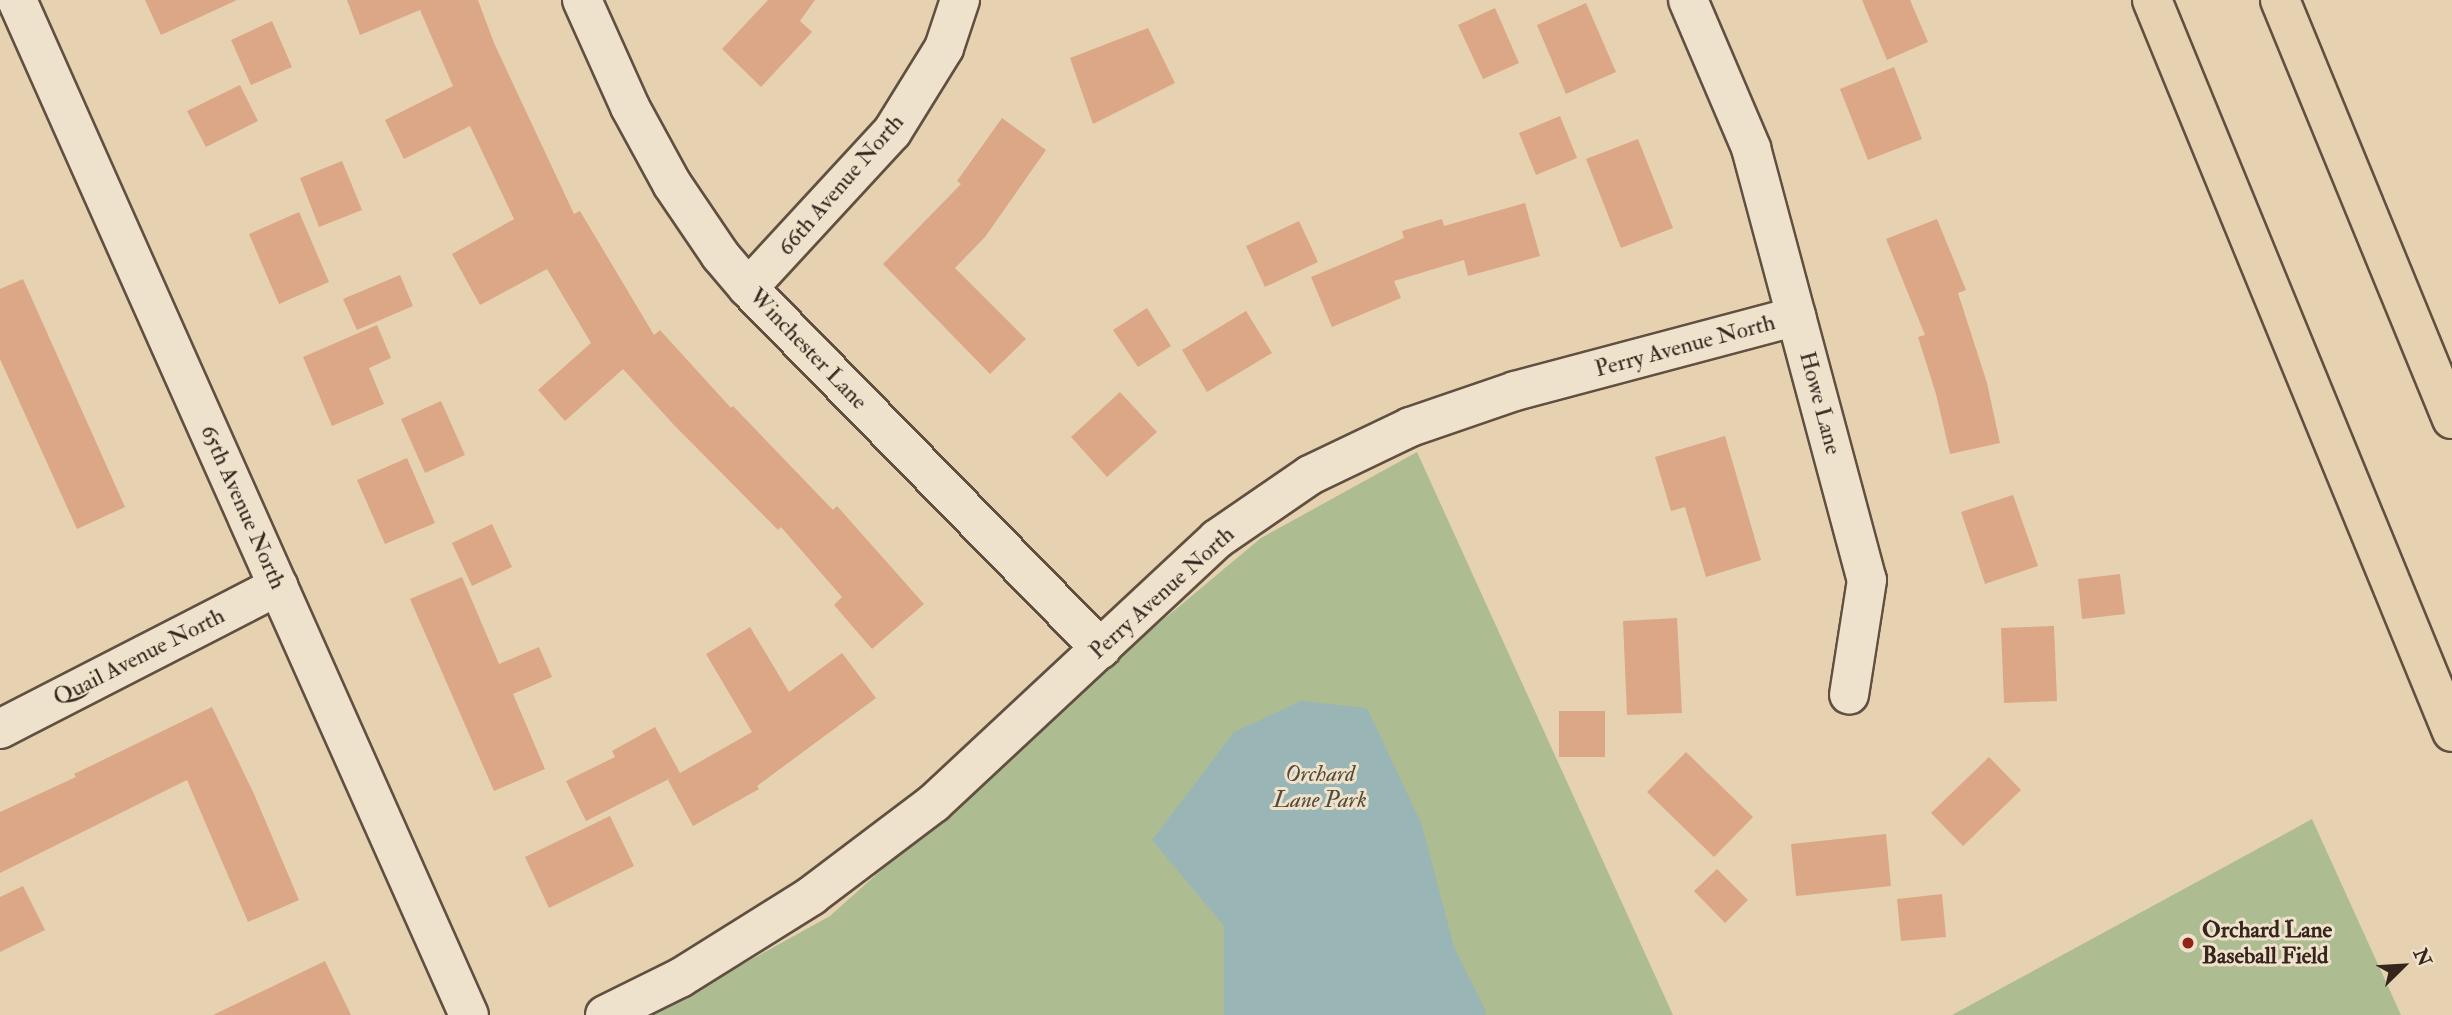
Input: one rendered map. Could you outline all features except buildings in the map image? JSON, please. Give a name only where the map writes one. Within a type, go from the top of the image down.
[{"type":"highway","points":[[2151,0],[2452,732]]},
{"type":"highway","points":[[2280,0],[2452,419]]},
{"type":"street","name":"65th Avenue North","points":[[17,0],[469,1015]]},
{"type":"street","name":"Winchester Lane","points":[[582,0],[630,107],[672,184],[720,255],[748,288],[1101,649]]},
{"type":"street","name":"66th Avenue North","points":[[748,288],[826,208],[892,132],[944,48],[961,0]]},
{"type":"street","name":"Howe Lane","points":[[1688,0],[1751,148],[1867,580],[1849,695]]},
{"type":"street","name":"Perry Avenue North","points":[[605,1015],[680,978],[811,896],[934,803],[1216,539],[1310,475],[1410,426],[1516,391],[1796,316]]},
{"type":"street","name":"Quail Avenue North","points":[[0,729],[278,586]]},
{"type":"green space","name":"Orchard Lane Park","points":[[1417,452],[1673,1015],[651,1015],[830,916],[1128,649],[1261,538]]},
{"type":"green space","points":[[2312,819],[2401,1015],[1952,1015],[2217,871]]},
{"type":"water","points":[[1301,701],[1367,708],[1422,825],[1454,947],[1485,1009],[1485,1015],[1224,1015],[1224,926],[1152,840],[1234,732]]},
{"type":"place","name":"Orchard Lane Baseball Field","points":[[2188,943]]}]
